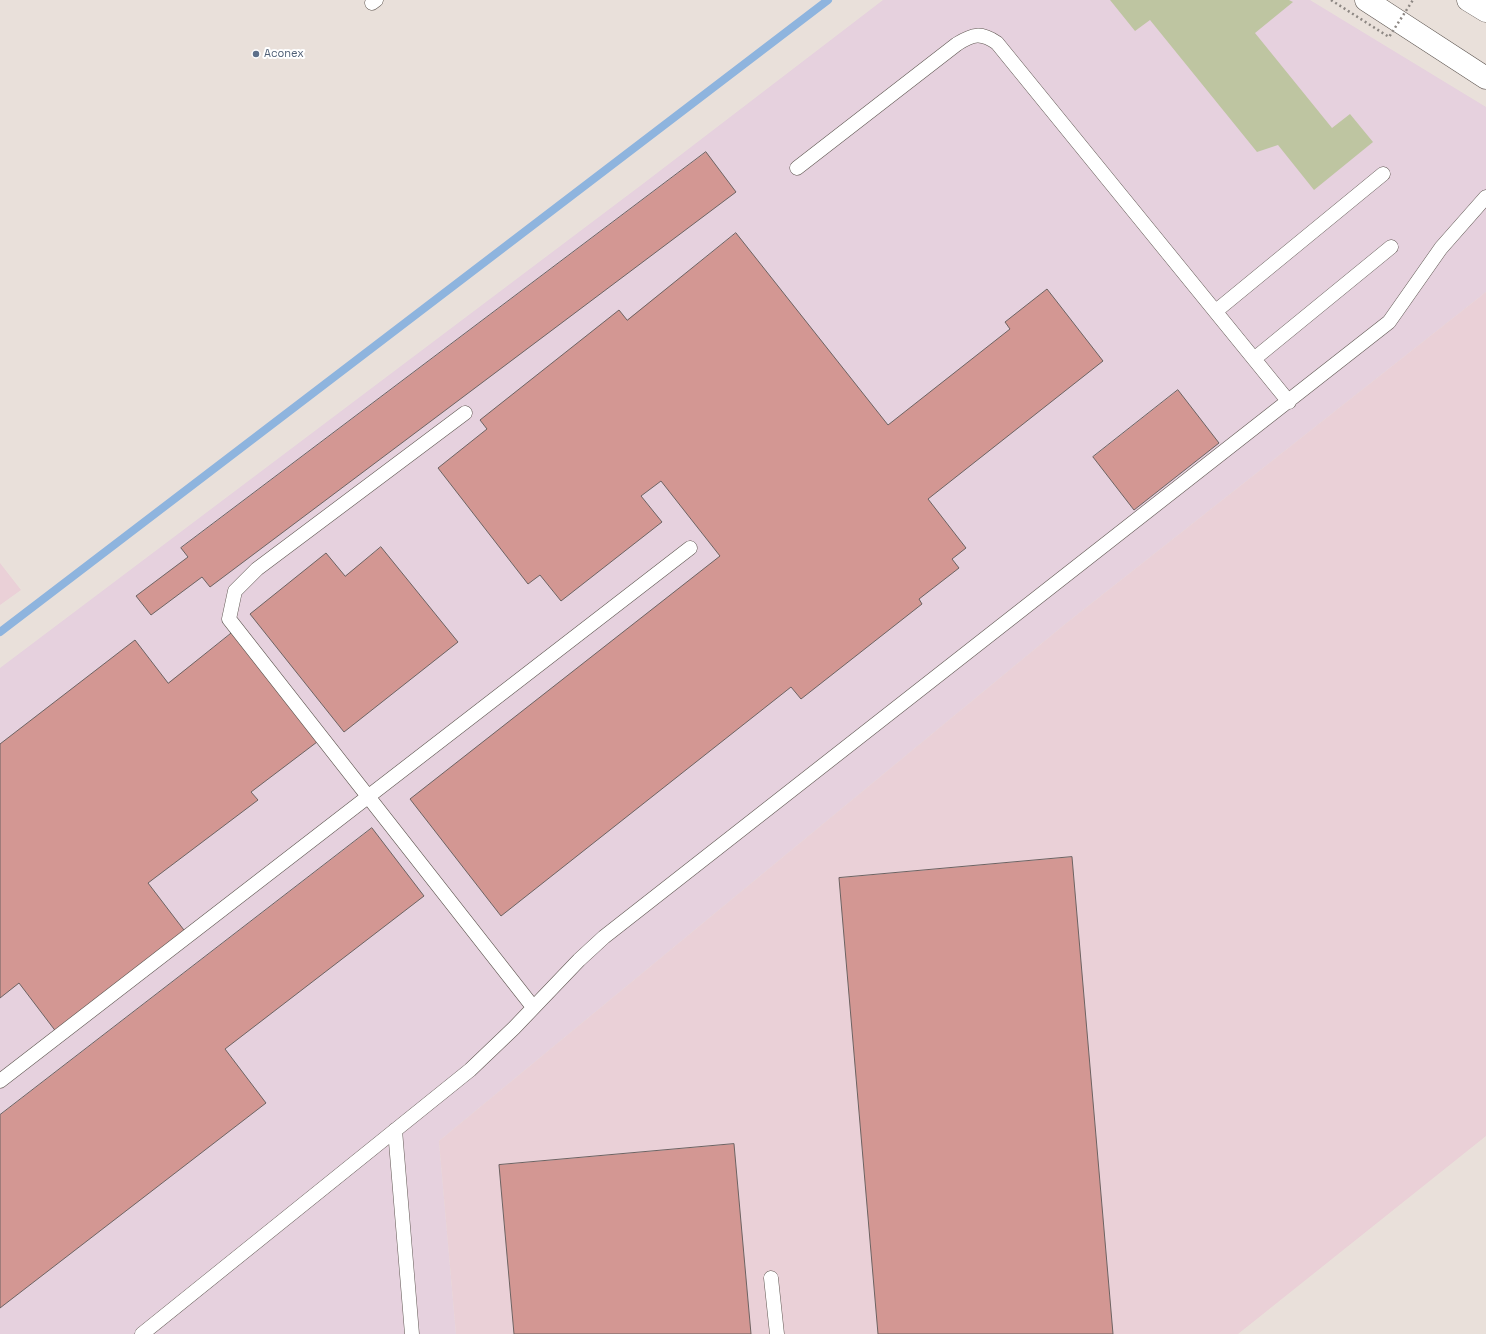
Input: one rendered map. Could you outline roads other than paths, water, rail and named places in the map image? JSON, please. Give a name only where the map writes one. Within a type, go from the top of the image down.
[{"type":"main road","points":[[1366,0],[1486,78]]},
{"type":"main road","points":[[1468,0],[1486,11]]},
{"type":"lane","points":[[797,168],[957,44],[966,38],[977,35],[988,37],[997,43],[1288,402]]},
{"type":"lane","points":[[1216,312],[1383,174]]},
{"type":"lane","points":[[142,1334],[470,1070],[514,1028],[579,960],[604,937],[1389,322],[1441,248],[1486,197]]},
{"type":"lane","points":[[1254,359],[1391,246]]},
{"type":"lane","points":[[465,413],[257,569],[235,591],[229,619],[533,1007]]},
{"type":"lane","points":[[0,1081],[690,548]]},
{"type":"lane","points":[[395,1130],[412,1334]]},
{"type":"lane","points":[[771,1278],[778,1334]]},
{"type":"waterway","points":[[0,632],[828,0]]},
{"type":"place","name":"Aconex","points":[[256,54]]}]
